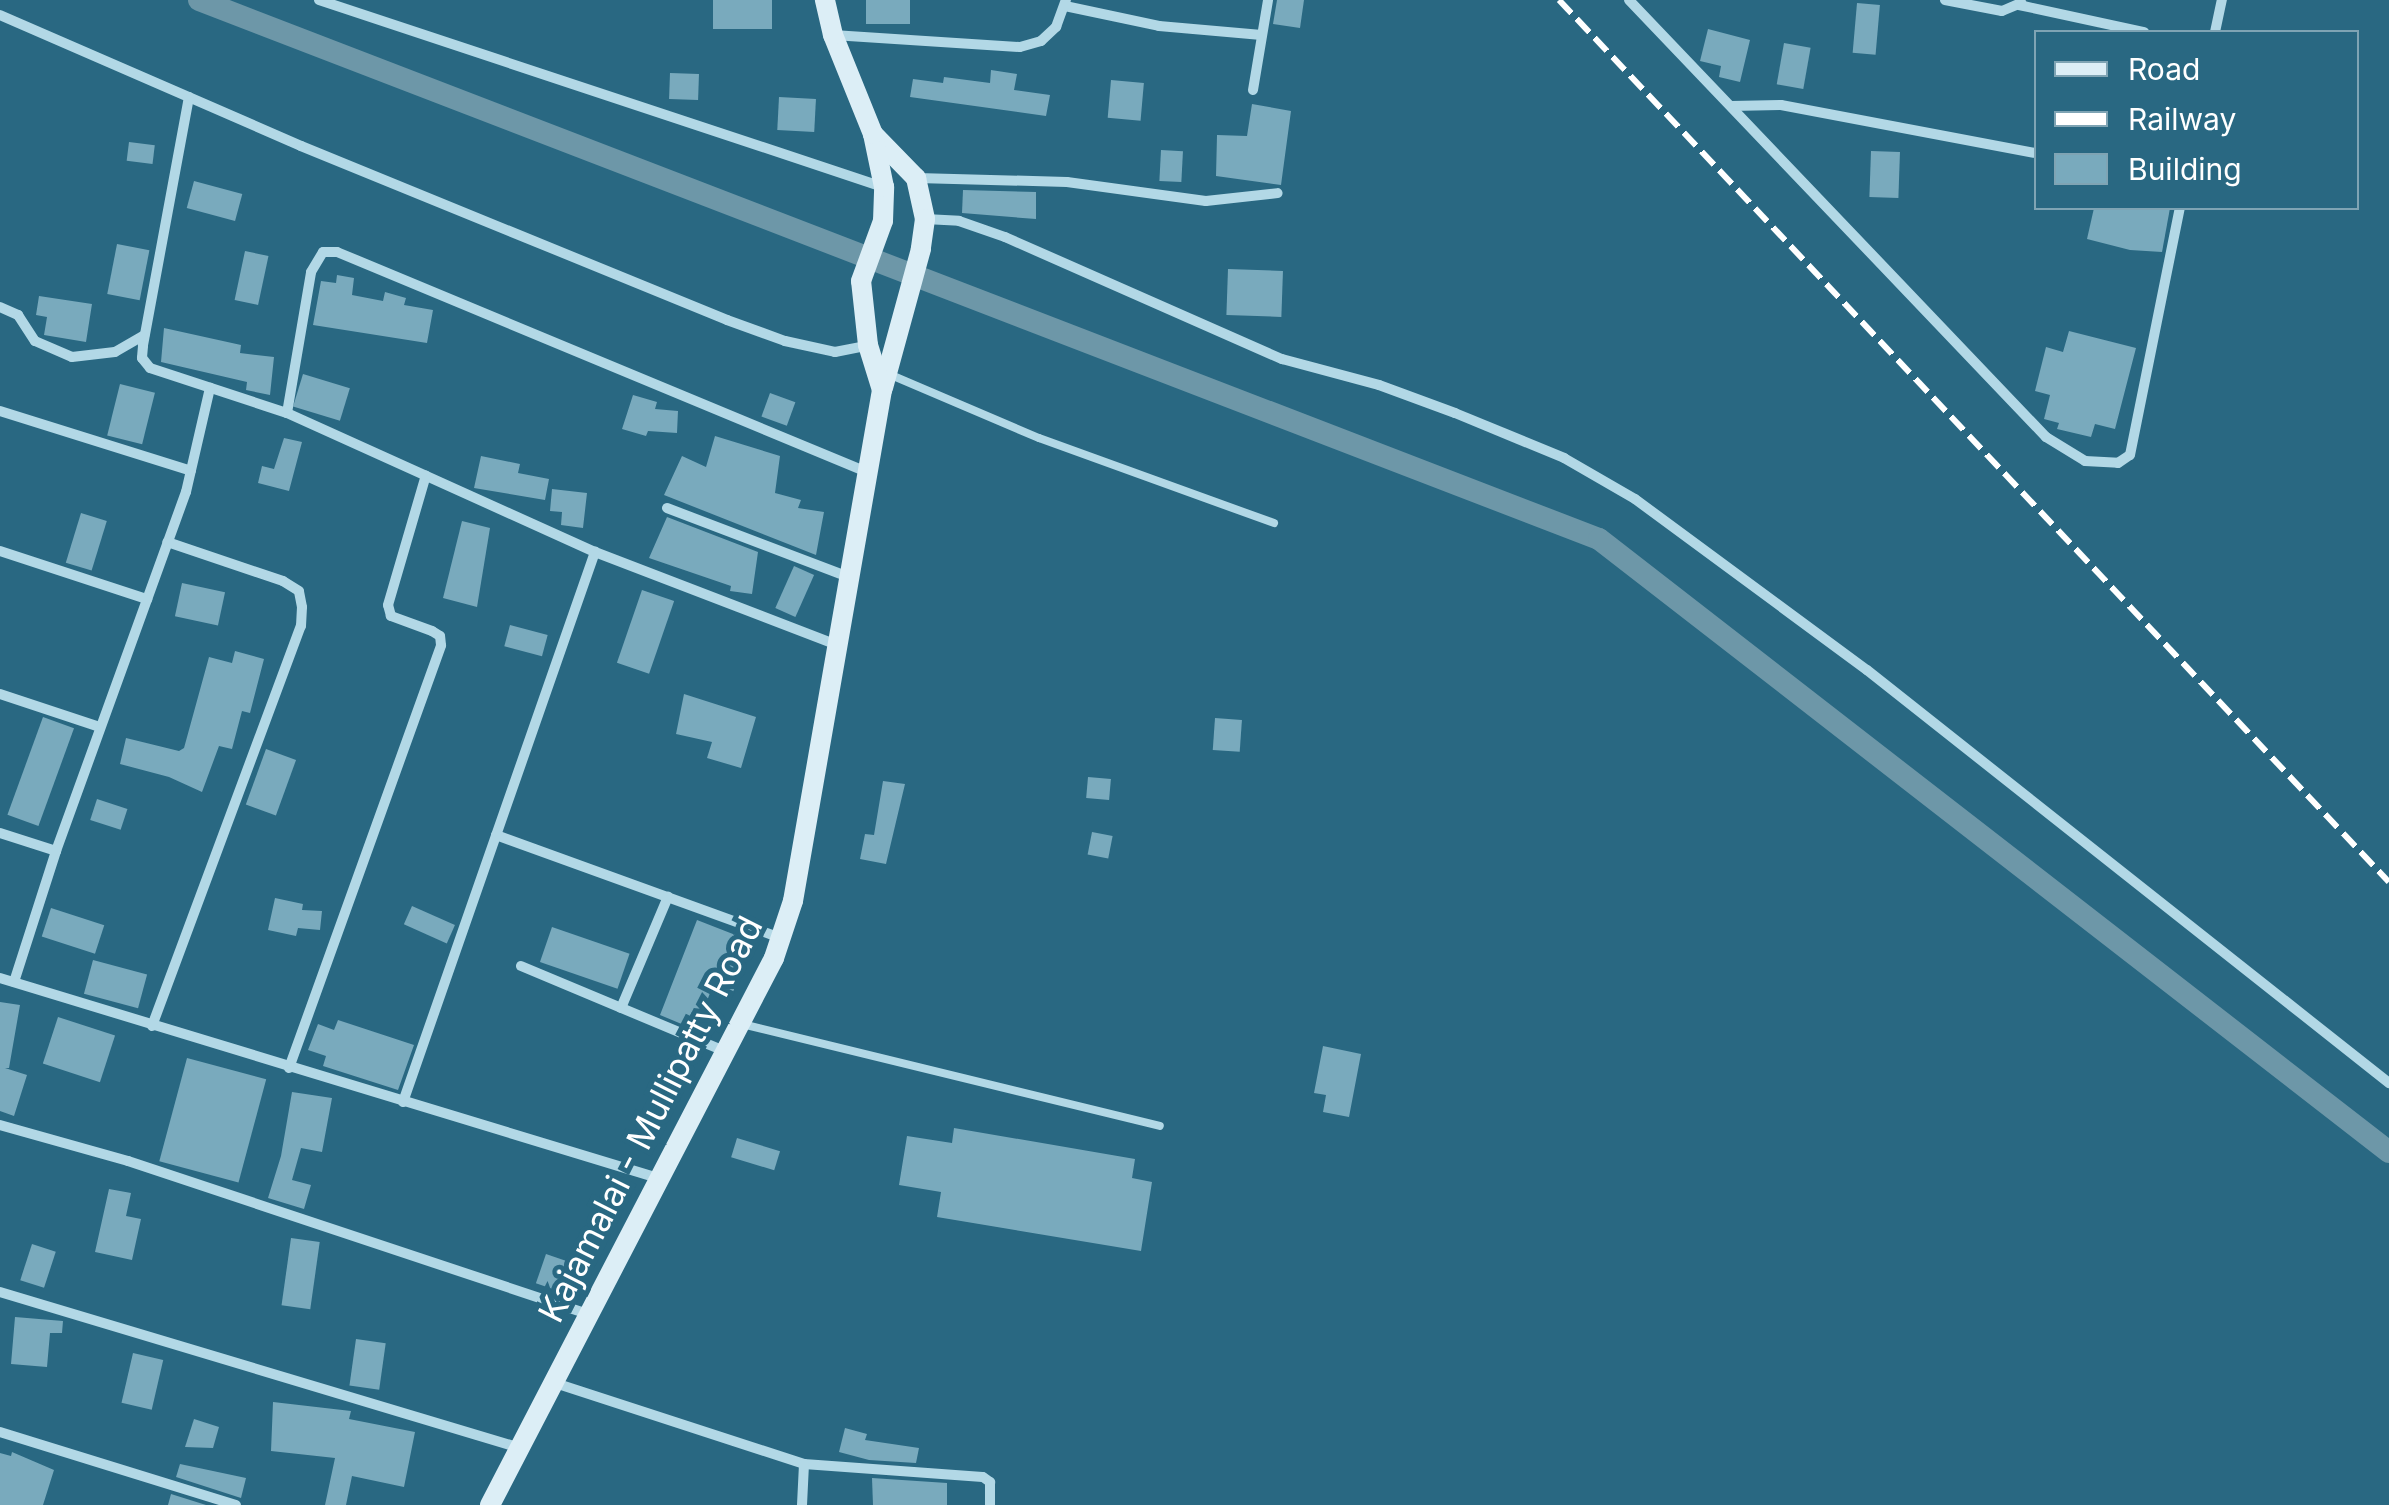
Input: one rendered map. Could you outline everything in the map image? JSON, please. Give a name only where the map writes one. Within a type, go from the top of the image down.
[{"type":"main road","name":"Kajamalai - Mullipatty Road","points":[[825,0],[834,35],[873,134],[884,187],[883,221],[861,281],[868,346],[884,382]]},
{"type":"main road","name":"Kajamalai - Mullipatty Road","points":[[490,1505],[586,1313],[739,1024],[793,902],[884,382],[922,249],[925,218],[916,178],[873,134]]},
{"type":"street","points":[[319,0],[884,187]]},
{"type":"street","points":[[1253,90],[1268,0]]},
{"type":"street","points":[[1629,0],[2046,436],[2084,462],[2118,463],[2130,455],[2180,210]]},
{"type":"street","points":[[1945,0],[2002,11],[2021,2],[2047,12],[2134,30]]},
{"type":"street","points":[[2036,0],[2047,12]]},
{"type":"street","points":[[2216,30],[2222,0]]},
{"type":"street","points":[[834,35],[1020,47],[1041,41],[1056,27],[1065,3],[1140,24],[1262,35]]},
{"type":"street","points":[[0,15],[189,97],[785,341],[835,352],[868,346]]},
{"type":"street","points":[[189,97],[145,335],[142,358],[150,368],[287,412],[595,552],[839,646]]},
{"type":"street","points":[[1731,106],[1781,105],[2034,153]]},
{"type":"street","points":[[916,178],[1067,182],[1206,200],[1278,193]]},
{"type":"street","points":[[925,218],[970,224],[1282,359],[1379,384],[1454,413],[1564,458],[1636,498],[1867,670],[2389,1083]]},
{"type":"street","points":[[287,412],[311,272],[323,252],[337,252],[870,473]]},
{"type":"street","points":[[0,307],[18,315],[34,340],[72,357],[116,352],[145,335]]},
{"type":"street","points":[[14,982],[56,851],[192,471],[210,388]]},
{"type":"street","points":[[0,411],[192,471]]},
{"type":"street","points":[[289,1068],[441,645],[440,636],[391,616],[388,605],[426,474]]},
{"type":"street","points":[[667,508],[852,578]]},
{"type":"street","points":[[152,1026],[301,626],[302,606],[299,591],[283,581],[168,542]]},
{"type":"street","points":[[0,551],[147,599]]},
{"type":"street","points":[[403,1102],[595,552]]},
{"type":"street","points":[[0,694],[100,727]]},
{"type":"street","points":[[0,833],[56,851]]},
{"type":"street","points":[[496,835],[780,938]]},
{"type":"street","points":[[621,1008],[668,896]]},
{"type":"street","points":[[521,966],[724,1052]]},
{"type":"street","points":[[0,978],[658,1178]]},
{"type":"street","points":[[1,1128],[128,1160],[586,1313]]},
{"type":"street","points":[[0,1292],[517,1447]]},
{"type":"street","points":[[554,1382],[804,1464],[984,1477],[990,1482],[990,1505]]},
{"type":"street","points":[[0,1432],[236,1505]]},
{"type":"street","points":[[802,1505],[804,1464]]},
{"type":"lane","points":[[884,382],[1274,524]]},
{"type":"lane","points":[[739,1024],[1160,1126]]},
{"type":"building","points":[[713,0],[772,0],[772,29],[713,29]]},
{"type":"building","points":[[866,0],[910,0],[910,24],[866,24]]},
{"type":"building","points":[[1277,0],[1304,0],[1300,28],[1273,24]]},
{"type":"building","points":[[1857,3],[1880,5],[1876,55],[1853,53]]},
{"type":"building","points":[[1708,29],[1750,40],[1740,82],[1719,77],[1721,66],[1700,61]]},
{"type":"building","points":[[1784,43],[1811,48],[1803,89],[1777,84]]},
{"type":"building","points":[[991,70],[1017,74],[1014,90],[1050,95],[1046,116],[910,97],[913,79],[943,83],[944,77],[990,83]]},
{"type":"building","points":[[670,73],[699,74],[698,100],[669,99]]},
{"type":"building","points":[[1111,80],[1144,83],[1141,121],[1108,118]]},
{"type":"building","points":[[779,97],[816,99],[814,132],[777,130]]},
{"type":"building","points":[[1252,104],[1291,111],[1281,185],[1216,176],[1217,135],[1247,136]]},
{"type":"building","points":[[129,142],[155,145],[152,164],[127,161]]},
{"type":"building","points":[[1161,150],[1183,151],[1181,182],[1159,181]]},
{"type":"building","points":[[1871,151],[1900,152],[1898,198],[1869,197]]},
{"type":"building","points":[[194,181],[242,194],[235,221],[187,208]]},
{"type":"building","points":[[963,190],[1036,192],[1036,219],[962,213]]},
{"type":"building","points":[[2094,210],[2170,210],[2162,252],[2130,250],[2087,239]]},
{"type":"building","points":[[117,244],[149,250],[140,300],[107,294]]},
{"type":"building","points":[[245,251],[268,256],[258,305],[235,300]]},
{"type":"building","points":[[1228,269],[1283,271],[1281,317],[1226,315]]},
{"type":"building","points":[[337,275],[354,278],[352,295],[383,301],[385,292],[406,298],[404,305],[433,310],[427,343],[313,325],[321,281],[336,283]]},
{"type":"building","points":[[39,296],[92,304],[86,342],[44,335],[47,317],[36,315]]},
{"type":"building","points":[[164,328],[241,345],[240,353],[274,357],[270,395],[246,390],[247,382],[161,362]]},
{"type":"building","points":[[2069,331],[2136,348],[2115,429],[2095,424],[2091,437],[2057,429],[2059,423],[2044,419],[2050,395],[2035,391],[2046,347],[2063,352]]},
{"type":"building","points":[[303,374],[350,388],[340,421],[293,407]]},
{"type":"building","points":[[120,384],[155,393],[142,444],[107,435]]},
{"type":"building","points":[[770,393],[795,402],[787,426],[761,416]]},
{"type":"building","points":[[633,395],[657,402],[655,409],[678,411],[677,433],[648,431],[646,436],[622,429]]},
{"type":"building","points":[[715,436],[780,456],[775,493],[801,500],[798,508],[824,512],[816,555],[664,495],[682,456],[706,467]]},
{"type":"building","points":[[284,438],[302,442],[289,491],[258,483],[262,466],[274,469]]},
{"type":"building","points":[[481,456],[520,464],[518,473],[549,479],[545,500],[474,488]]},
{"type":"building","points":[[552,489],[587,493],[583,528],[561,525],[562,512],[550,511]]},
{"type":"building","points":[[81,513],[107,521],[92,571],[66,563]]},
{"type":"building","points":[[667,517],[758,552],[752,594],[730,591],[731,586],[649,558]]},
{"type":"building","points":[[462,521],[490,528],[477,607],[443,598]]},
{"type":"building","points":[[794,566],[814,575],[795,617],[775,608]]},
{"type":"building","points":[[182,583],[225,592],[218,625],[175,616]]},
{"type":"building","points":[[642,590],[674,601],[649,674],[617,663]]},
{"type":"building","points":[[510,625],[548,635],[542,656],[504,646]]},
{"type":"building","points":[[235,651],[264,659],[250,713],[242,711],[232,749],[219,746],[202,792],[169,777],[120,764],[126,738],[179,751],[184,748],[209,657],[232,663]]},
{"type":"building","points":[[684,694],[756,717],[741,768],[707,758],[712,742],[676,734]]},
{"type":"building","points":[[43,717],[74,728],[38,826],[7,815]]},
{"type":"building","points":[[1215,718],[1242,720],[1240,752],[1213,750]]},
{"type":"building","points":[[266,749],[296,760],[276,815],[246,804]]},
{"type":"building","points":[[1088,777],[1111,779],[1109,800],[1086,798]]},
{"type":"building","points":[[883,781],[905,784],[886,864],[860,859],[865,834],[874,835]]},
{"type":"building","points":[[97,799],[127,809],[121,830],[90,820]]},
{"type":"building","points":[[1092,832],[1113,836],[1108,859],[1088,855]]},
{"type":"building","points":[[275,898],[303,904],[302,910],[322,911],[320,930],[298,928],[296,936],[268,930]]},
{"type":"building","points":[[412,906],[455,925],[447,943],[404,924]]},
{"type":"building","points":[[51,908],[104,925],[95,954],[42,937]]},
{"type":"building","points":[[697,920],[738,936],[730,958],[744,963],[730,1000],[710,993],[696,1030],[660,1015]]},
{"type":"building","points":[[552,927],[630,954],[617,989],[540,962]]},
{"type":"building","points":[[93,960],[147,974],[138,1008],[84,994]]},
{"type":"building","points":[[0,1002],[20,1005],[9,1068],[5,1068],[27,1075],[14,1116],[0,1111]]},
{"type":"building","points":[[58,1017],[115,1036],[100,1082],[43,1064]]},
{"type":"building","points":[[338,1020],[414,1045],[398,1090],[323,1066],[326,1056],[308,1050],[318,1024],[334,1030]]},
{"type":"building","points":[[1323,1046],[1361,1054],[1349,1117],[1323,1112],[1326,1095],[1314,1093]]},
{"type":"building","points":[[187,1058],[266,1079],[239,1183],[159,1161]]},
{"type":"building","points":[[292,1092],[332,1098],[322,1152],[301,1148],[292,1180],[311,1185],[304,1209],[268,1198],[281,1156]]},
{"type":"building","points":[[954,1128],[1135,1159],[1132,1178],[1152,1182],[1141,1251],[937,1217],[941,1192],[899,1185],[907,1136],[952,1143]]},
{"type":"building","points":[[737,1138],[780,1151],[774,1170],[731,1157]]},
{"type":"building","points":[[109,1189],[131,1193],[126,1216],[141,1219],[132,1260],[95,1252]]},
{"type":"building","points":[[291,1238],[320,1242],[310,1309],[282,1305]]},
{"type":"building","points":[[32,1244],[56,1252],[44,1288],[20,1280]]},
{"type":"building","points":[[546,1254],[581,1266],[571,1295],[536,1283]]},
{"type":"building","points":[[15,1317],[63,1321],[62,1333],[50,1333],[47,1367],[11,1364]]},
{"type":"building","points":[[356,1339],[386,1343],[379,1390],[349,1386]]},
{"type":"building","points":[[133,1353],[163,1360],[152,1410],[122,1403]]},
{"type":"building","points":[[273,1402],[351,1411],[349,1419],[415,1432],[404,1487],[352,1476],[346,1505],[325,1505],[335,1458],[271,1451]]},
{"type":"building","points":[[194,1419],[219,1427],[213,1448],[185,1447]]},
{"type":"building","points":[[845,1428],[867,1434],[865,1440],[919,1448],[916,1463],[869,1460],[839,1452]]},
{"type":"building","points":[[12,1452],[54,1470],[43,1505],[0,1505],[0,1453],[11,1456]]},
{"type":"building","points":[[180,1464],[246,1478],[241,1498],[176,1477]]},
{"type":"building","points":[[872,1478],[947,1483],[947,1505],[873,1505]]},
{"type":"building","points":[[171,1494],[206,1505],[168,1505]]},
{"type":"waterway","points":[[199,0],[1599,539],[2389,1152]]},
{"type":"railway","points":[[1559,0],[2389,882]]}]
